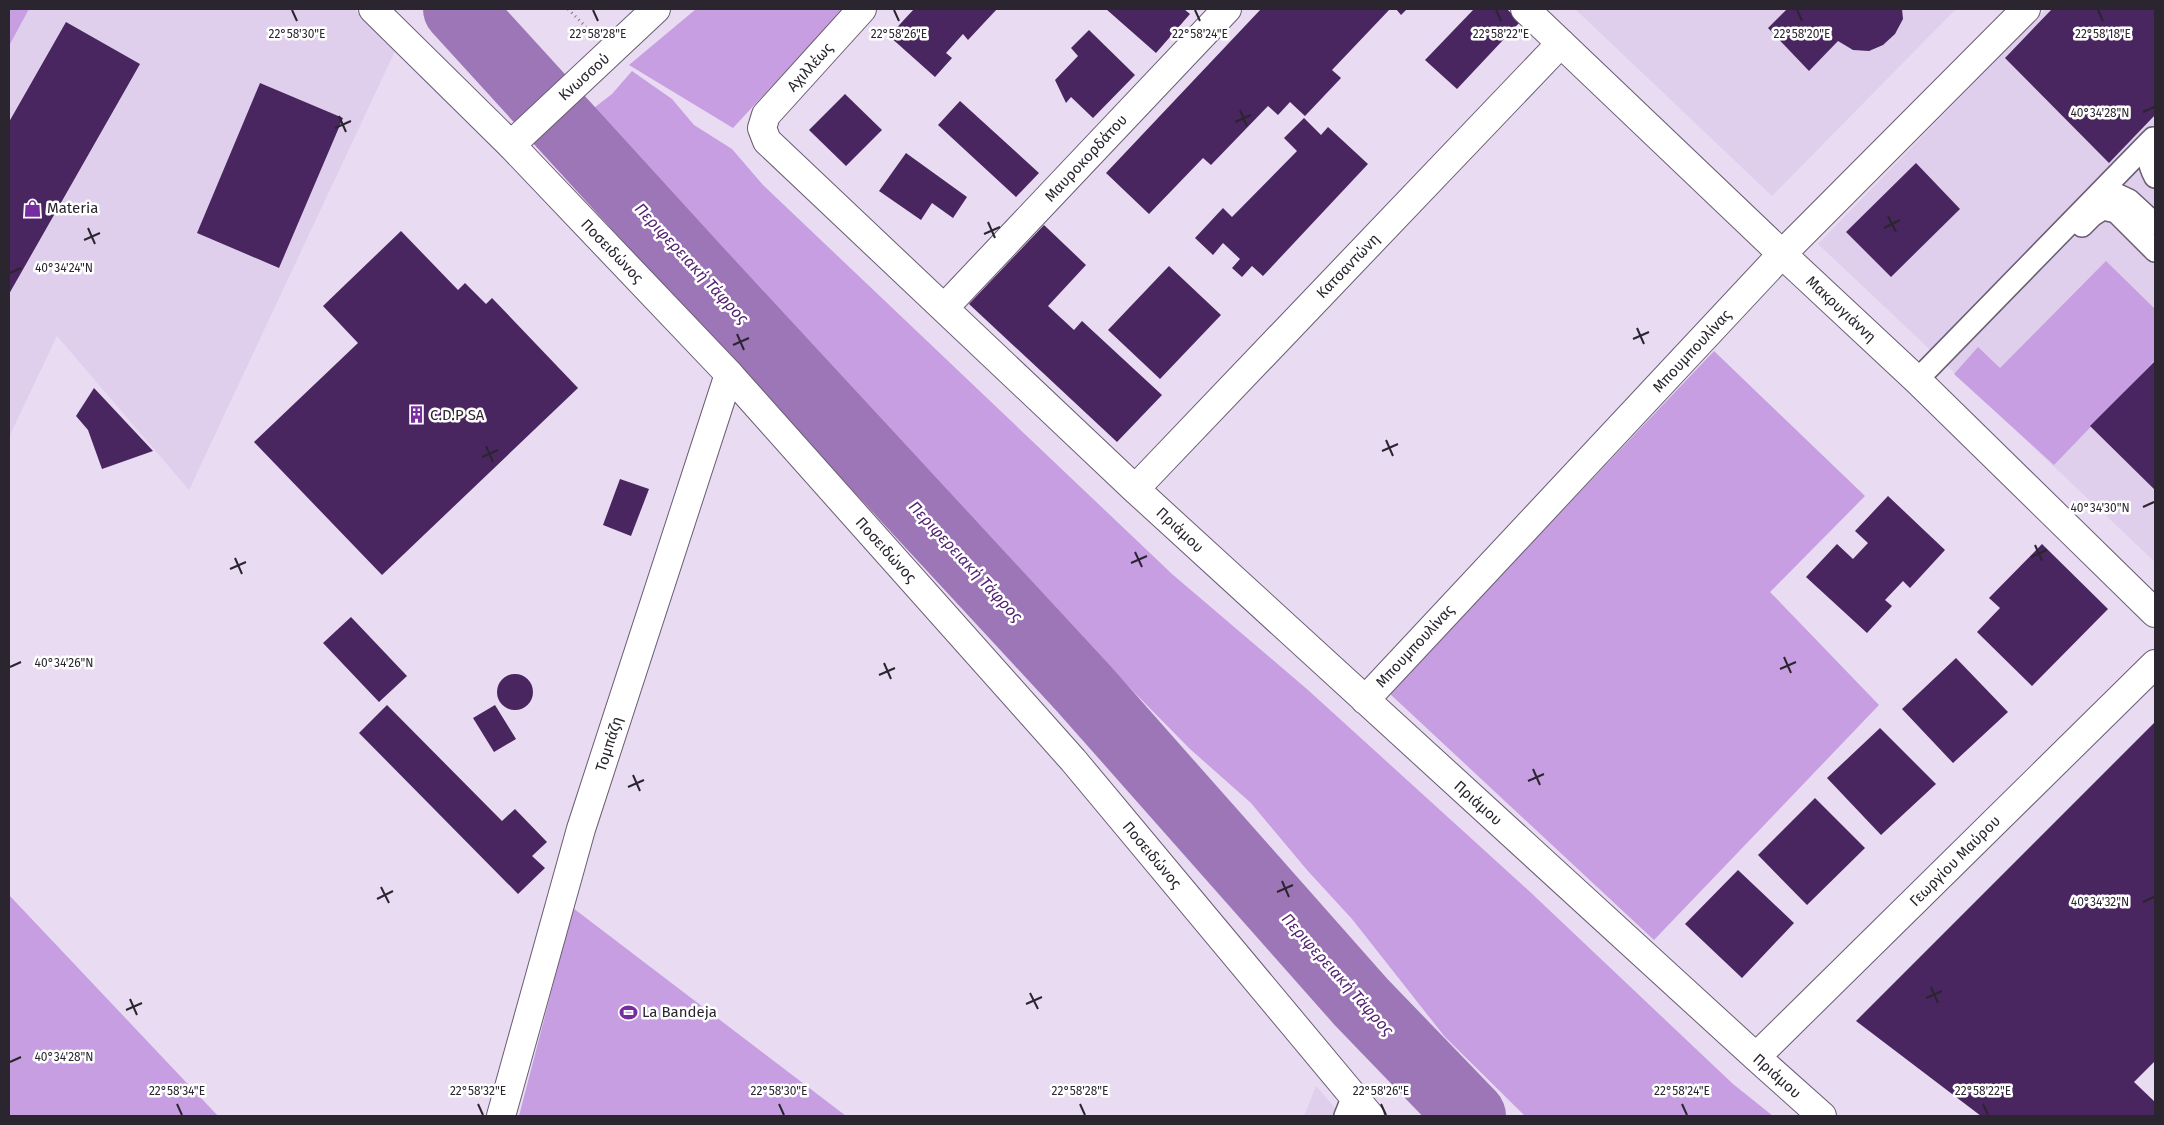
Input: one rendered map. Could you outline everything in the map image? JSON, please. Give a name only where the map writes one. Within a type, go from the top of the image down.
[{"type":"street","name":"Ποσειδώνος","points":[[373,9],[518,138],[729,374],[1073,760],[1356,1110]]},
{"type":"street","name":"Κνωσσού","points":[[518,138],[621,44],[656,9]]},
{"type":"street","name":"Αχιλλέως","points":[[762,128],[766,115],[862,9]]},
{"type":"street","name":"Μαυροκορδάτου","points":[[945,307],[1227,9]]},
{"type":"street","name":"Μακρυγιάννη","points":[[1525,9],[1921,384],[2155,612]]},
{"type":"street","name":"Μπουμπουλίνας","points":[[1365,700],[1782,254],[2026,9]]},
{"type":"street","name":"Κατσαντώνη","points":[[1135,489],[1562,43]]},
{"type":"street","name":"Πριάμου","points":[[762,128],[768,141],[1135,489],[1822,1116]]},
{"type":"street","name":"Τομπάζη","points":[[501,1116],[582,829],[729,374]]},
{"type":"street","name":"Γεωργίου Μαύρου","points":[[1756,1057],[2155,664]]},
{"type":"lane","points":[[2153,138],[2148,161],[2155,177]]},
{"type":"lane","points":[[1921,384],[2153,138]]},
{"type":"lane","points":[[2098,195],[2114,193],[2130,200],[2155,224]]},
{"type":"lane","points":[[1921,384],[2092,216],[2103,209],[2116,212],[2155,250]]},
{"type":"shaded area","points":[[9,9],[29,9],[9,46]]},
{"type":"shaded area","points":[[29,9],[354,9],[396,49],[189,490],[57,336],[9,437],[9,46]]},
{"type":"shaded area","points":[[696,9],[843,9],[733,128],[629,65]]},
{"type":"shaded area","points":[[1575,9],[1956,9],[1772,196]]},
{"type":"shaded area","points":[[2046,9],[2155,9],[2155,562],[1818,244]]},
{"type":"shaded area","points":[[632,71],[672,99],[694,125],[732,149],[763,185],[1172,574],[1308,690],[1528,890],[1733,1084],[1773,1116],[1525,1116],[1445,1037],[1352,919],[1307,870],[1251,803],[1190,749],[945,500],[586,114],[612,94]]},
{"type":"shaded area","points":[[2106,261],[2155,309],[2155,360],[2054,465],[1954,374],[1978,347],[2000,368]]},
{"type":"shaded area","points":[[1714,351],[1865,496],[1770,592],[1879,705],[1654,940],[1389,693]]},
{"type":"shaded area","points":[[9,895],[218,1116],[9,1116]]},
{"type":"shaded area","name":"La Bandeja","points":[[573,908],[846,1116],[519,1116]]},
{"type":"shaded area","points":[[1316,1086],[1342,1116],[1304,1116]]},
{"type":"building","points":[[914,9],[997,9],[968,40],[963,34],[946,53],[952,58],[935,77],[889,36]]},
{"type":"building","points":[[1106,9],[1184,9],[1190,14],[1156,53]]},
{"type":"building","points":[[1261,9],[1390,9],[1332,70],[1341,78],[1305,116],[1290,102],[1278,115],[1268,106],[1211,165],[1203,158],[1149,214],[1106,173]]},
{"type":"building","points":[[1396,9],[1407,9],[1401,15]]},
{"type":"building","points":[[1474,9],[1507,9],[1520,22],[1457,89],[1425,60]]},
{"type":"building","points":[[1787,9],[1902,9],[1903,19],[1895,34],[1883,45],[1869,51],[1853,50],[1838,41],[1809,71],[1768,28]]},
{"type":"building","points":[[2052,9],[2155,9],[2155,115],[2109,163],[2005,58]]},
{"type":"building","name":"Materia","points":[[66,22],[140,64],[9,294],[9,122]]},
{"type":"building","points":[[1089,30],[1135,75],[1093,118],[1071,97],[1066,103],[1055,80],[1078,56],[1071,48]]},
{"type":"building","points":[[260,83],[343,118],[279,268],[197,233]]},
{"type":"building","points":[[845,94],[882,130],[846,166],[809,130]]},
{"type":"building","points":[[960,101],[1039,173],[1016,197],[938,125]]},
{"type":"building","points":[[1304,118],[1321,135],[1328,127],[1368,164],[1263,276],[1252,266],[1242,277],[1232,268],[1240,259],[1223,243],[1213,255],[1195,238],[1223,208],[1232,217],[1297,151],[1284,138]]},
{"type":"building","points":[[906,153],[967,197],[953,218],[932,203],[921,220],[879,191]]},
{"type":"building","points":[[1916,163],[1960,209],[1891,277],[1846,232]]},
{"type":"building","points":[[1044,225],[1086,265],[1048,306],[1074,330],[1082,321],[1162,395],[1117,442],[969,304]]},
{"type":"building","name":"C.D.P SA","points":[[401,231],[458,290],[465,283],[486,304],[492,298],[578,388],[382,575],[254,442],[358,343],[323,306]]},
{"type":"building","points":[[1169,266],[1221,315],[1160,379],[1108,330]]},
{"type":"building","points":[[2155,361],[2155,490],[2090,426]]},
{"type":"building","points":[[94,388],[153,451],[102,469],[88,430],[76,416]]},
{"type":"building","points":[[620,479],[649,489],[631,536],[603,525]]},
{"type":"building","points":[[1888,496],[1945,550],[1910,588],[1903,581],[1885,600],[1892,606],[1867,633],[1806,577],[1837,544],[1853,559],[1868,543],[1855,531]]},
{"type":"building","points":[[2042,544],[2108,609],[2032,686],[1977,632],[2000,608],[1989,598]]},
{"type":"building","points":[[351,617],[407,676],[379,702],[323,643]]},
{"type":"building","points":[[1956,658],[2008,712],[1953,763],[1902,709]]},
{"type":"building","points":[[515,674],[528,679],[533,692],[528,705],[515,710],[502,705],[497,692],[502,679]]},
{"type":"building","points":[[387,705],[502,821],[515,809],[547,842],[532,856],[545,868],[518,894],[359,733]]},
{"type":"building","points":[[495,705],[516,739],[494,752],[473,718]]},
{"type":"building","points":[[2155,722],[2155,1061],[2134,1082],[2155,1102],[2155,1116],[1981,1116],[1856,1021]]},
{"type":"building","points":[[1880,728],[1936,784],[1881,835],[1827,778]]},
{"type":"building","points":[[1815,798],[1865,848],[1807,905],[1758,855]]},
{"type":"building","points":[[1738,870],[1794,923],[1742,978],[1685,924]]},
{"type":"waterway","name":"Περιφερειακή Τάφρος","points":[[458,9],[1084,689],[1361,1002],[1471,1116]]},
{"type":"place","name":"Materia","points":[[33,208]]},
{"type":"place","name":"C.D.P SA","points":[[416,415]]},
{"type":"place","name":"La Bandeja","points":[[628,1012]]}]
